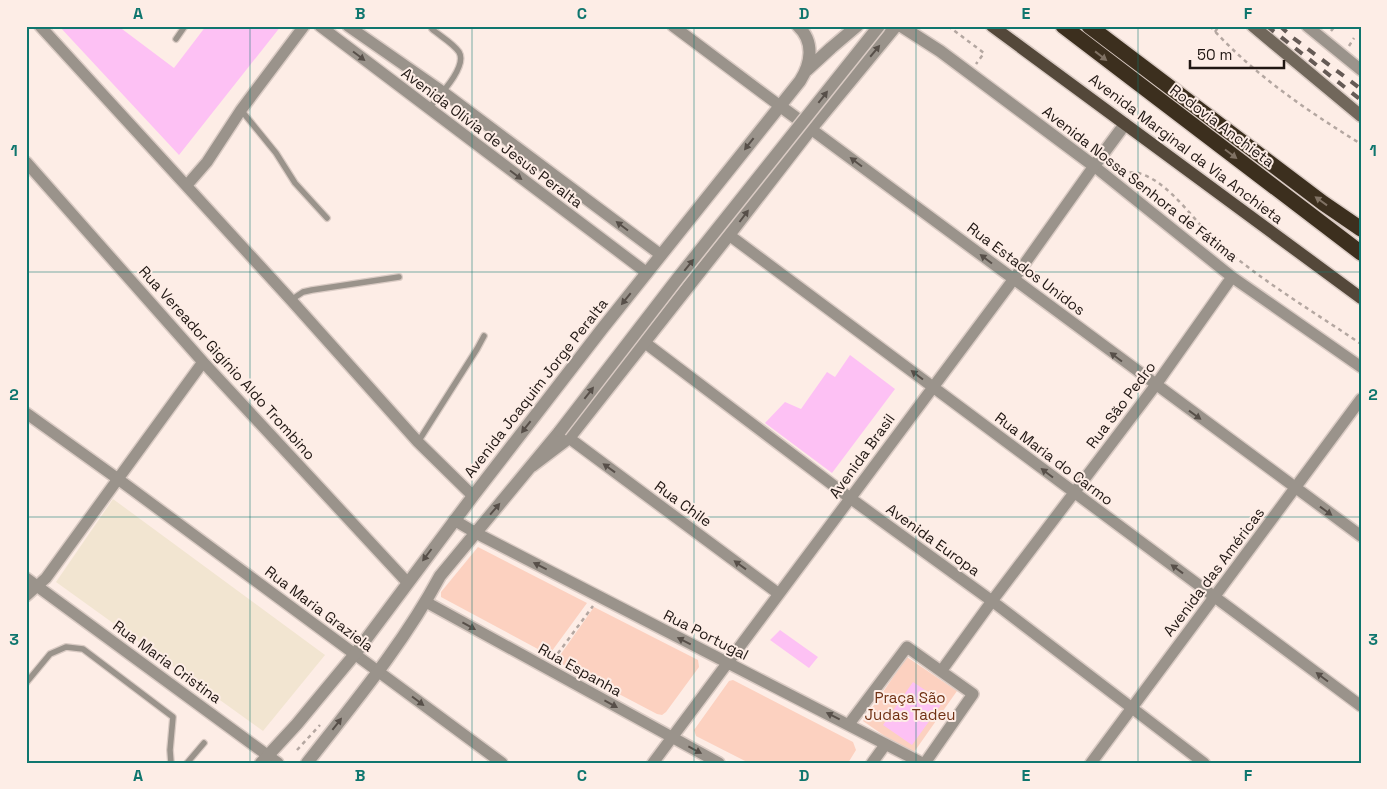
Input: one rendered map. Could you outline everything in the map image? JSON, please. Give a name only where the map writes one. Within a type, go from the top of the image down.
[{"type":"highway","name":"Rodovia Anchieta","points":[[1063,26],[1361,252]]},
{"type":"highway","name":"Rodovia Anchieta","points":[[1089,26],[1323,203],[1361,229]]},
{"type":"main road","name":"Avenida Marginal da Via Anchieta","points":[[992,26],[1361,298]]},
{"type":"main road","points":[[1253,26],[1361,116]]},
{"type":"street","points":[[40,26],[187,185],[418,442],[473,496]]},
{"type":"street","points":[[187,185],[207,162],[240,110],[304,26]]},
{"type":"street","name":"Avenida Olívia de Jesus Peralta","points":[[320,26],[647,273]]},
{"type":"street","name":"Avenida Olívia de Jesus Peralta","points":[[348,26],[443,92],[661,255]]},
{"type":"street","name":"Rua Estados Unidos","points":[[673,26],[1155,386],[1361,536]]},
{"type":"street","points":[[798,26],[804,31],[809,43],[810,56],[807,70]]},
{"type":"street","points":[[807,70],[857,26]]},
{"type":"street","points":[[564,435],[678,278],[879,26]]},
{"type":"street","points":[[307,763],[379,672],[426,602],[440,576],[532,466],[564,435],[644,342],[811,129],[896,26]]},
{"type":"street","name":"Avenida Nossa Senhora de Fátima","points":[[901,26],[940,51],[1094,166],[1232,277],[1361,367]]},
{"type":"street","points":[[1307,26],[1361,70]]},
{"type":"street","name":"Avenida Joaquim Jorge Peralta","points":[[264,759],[297,724],[355,654],[454,520],[807,70]]},
{"type":"street","points":[[1094,166],[1125,124]]},
{"type":"street","points":[[492,157],[506,139]]},
{"type":"street","name":"Rua Vereador Gigínio Aldo Trombino","points":[[26,162],[203,362],[407,582]]},
{"type":"street","name":"Avenida Brasil","points":[[653,763],[1013,280],[1094,166]]},
{"type":"street","name":"Rua Maria do Carmo","points":[[729,235],[1361,706]]},
{"type":"street","name":"Rua São Pedro","points":[[942,670],[1155,386],[1232,277]]},
{"type":"street","name":"Avenida Europa","points":[[644,342],[850,498],[992,601],[1204,763]]},
{"type":"street","points":[[26,596],[46,578],[203,362]]},
{"type":"street","name":"Avenida das Américas","points":[[1091,763],[1361,399]]},
{"type":"street","name":"Rua Maria Graziela","points":[[26,413],[118,478],[502,763]]},
{"type":"street","name":"Rua Chile","points":[[564,435],[779,594]]},
{"type":"street","name":"Rua Portugal","points":[[454,520],[849,724],[885,745],[924,763]]},
{"type":"street","name":"Rua Maria Cristina","points":[[26,578],[264,759],[278,763]]},
{"type":"street","name":"Rua Espanha","points":[[426,602],[719,763]]},
{"type":"street","points":[[849,724],[907,647],[942,670],[973,694],[924,763]]},
{"type":"street","points":[[872,763],[885,745]]},
{"type":"lane","points":[[176,39],[185,26]]},
{"type":"lane","points":[[428,108],[443,92],[460,67],[461,58],[458,51],[432,29]]},
{"type":"lane","points":[[240,110],[276,152],[296,183],[326,218]]},
{"type":"lane","points":[[291,300],[297,295],[312,290],[399,276]]},
{"type":"lane","points":[[418,442],[484,336]]},
{"type":"lane","points":[[26,683],[50,654],[66,647],[82,649],[173,717],[170,750],[171,763]]},
{"type":"lane","points":[[187,763],[204,743]]},
{"type":"path","points":[[948,26],[984,53],[969,74]]},
{"type":"path","points":[[1210,26],[1253,69],[1324,121],[1361,144]]},
{"type":"path","points":[[1215,32],[1219,26]]},
{"type":"path","points":[[1113,182],[1124,173],[1132,171],[1139,172],[1155,181],[1171,194],[1220,245],[1243,264],[1361,344]]},
{"type":"path","points":[[546,669],[600,597]]},
{"type":"path","points":[[297,750],[323,721]]},
{"type":"shaded area","points":[[113,499],[325,655],[263,731],[56,582]]},
{"type":"green space","points":[[478,547],[587,603],[549,655],[441,597],[441,592]]},
{"type":"green space","points":[[594,607],[698,660],[699,667],[662,715],[556,661]]},
{"type":"green space","name":"Praça São Judas Tadeu","points":[[907,657],[957,691],[912,755],[863,721]]},
{"type":"green space","points":[[733,680],[853,742],[856,750],[848,763],[749,763],[696,736],[694,730],[729,681]]},
{"type":"building","points":[[59,26],[118,26],[174,68],[206,26],[281,26],[179,155]]},
{"type":"building","points":[[850,355],[895,389],[832,473],[765,423],[785,402],[801,409],[827,372],[835,377]]},
{"type":"building","points":[[780,630],[818,657],[809,668],[770,640]]},
{"type":"building","points":[[913,682],[943,702],[912,745],[883,725]]},
{"type":"railway","points":[[1267,26],[1361,100]]},
{"type":"railway","points":[[1280,26],[1361,89]]}]
